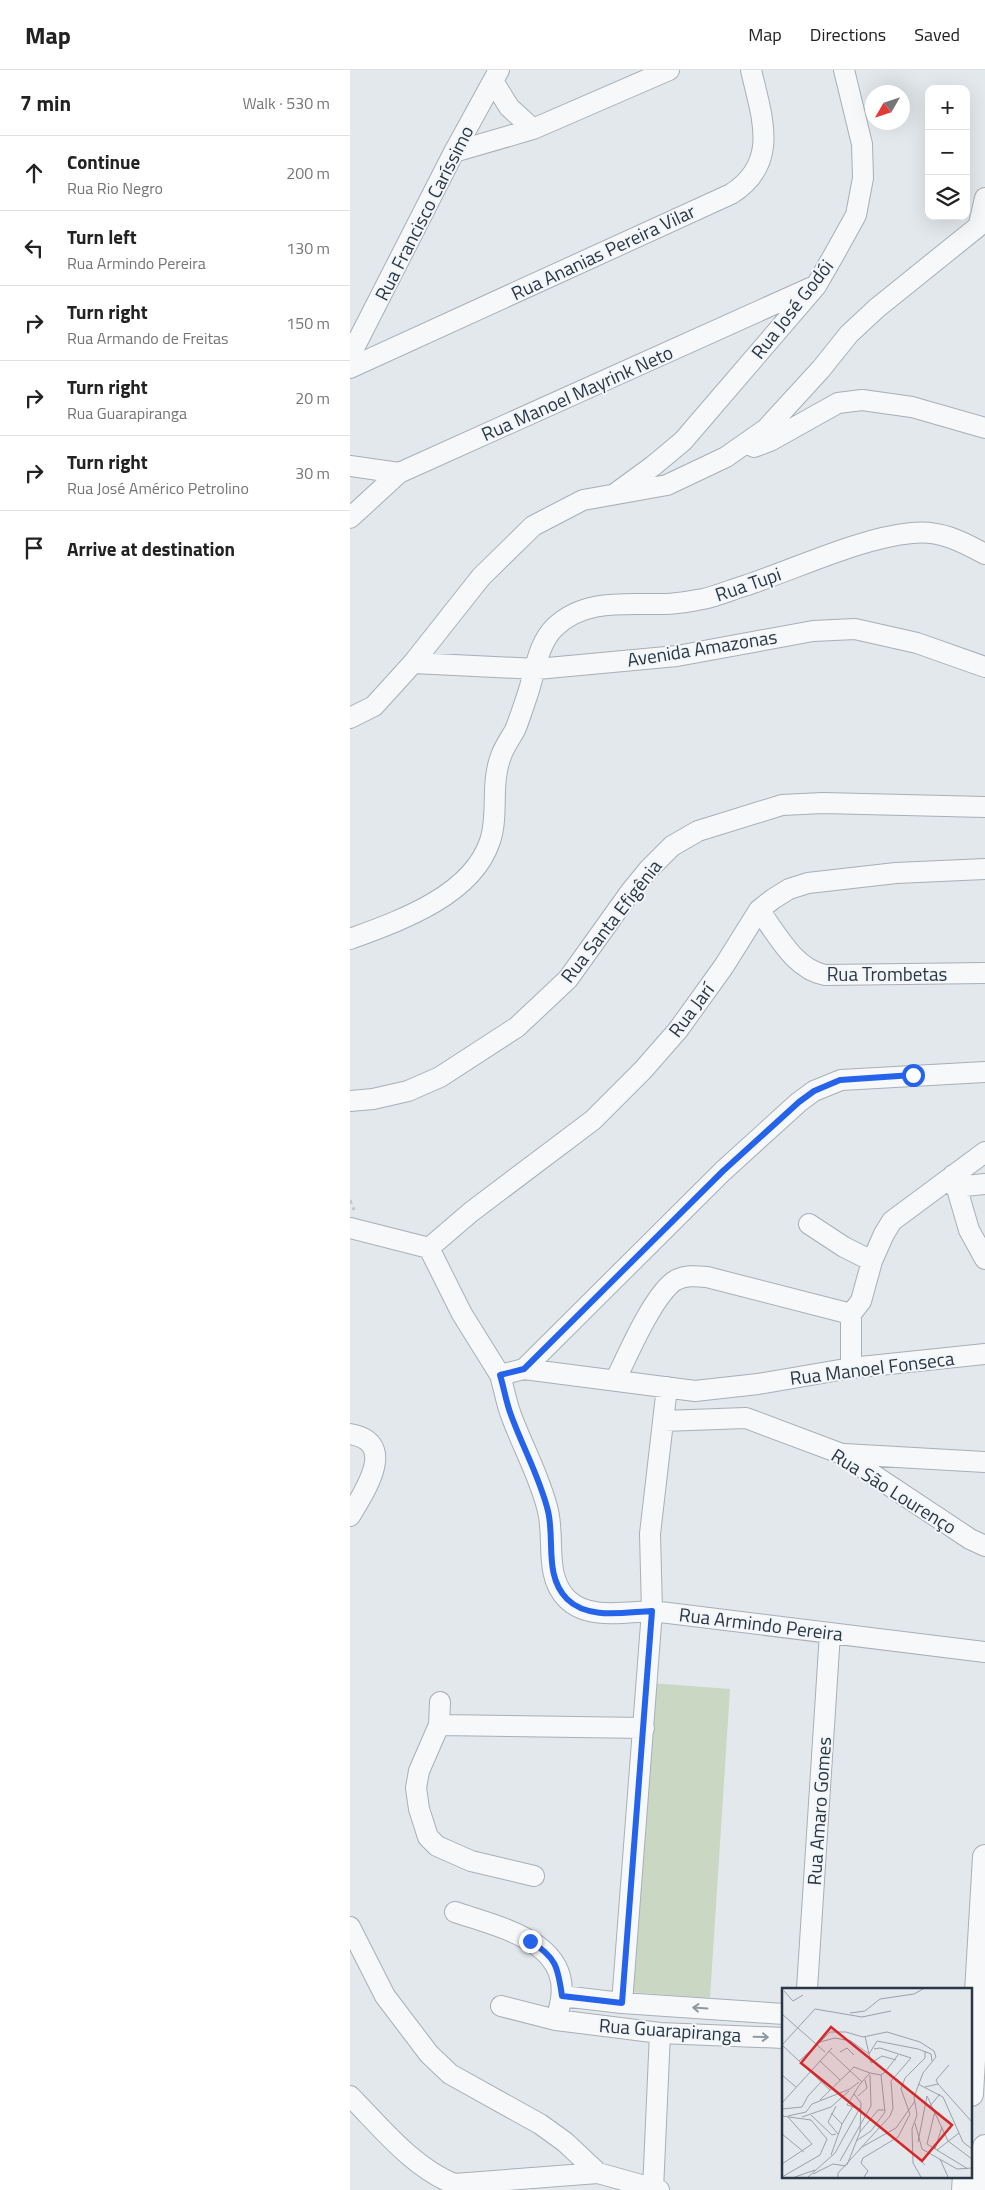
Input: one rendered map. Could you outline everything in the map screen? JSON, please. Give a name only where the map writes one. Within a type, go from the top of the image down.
[{"type":"street","points":[[454,152],[533,129],[668,70]]},
{"type":"street","name":"Rua Ananias Pereira Vilar","points":[[350,368],[731,194],[745,185],[754,175],[762,160],[761,113],[751,70]]},
{"type":"street","name":"Rua José Godói","points":[[610,497],[653,466],[683,441],[816,286],[856,215],[863,178],[862,144],[844,70]]},
{"type":"street","points":[[496,75],[509,107],[533,129]]},
{"type":"street","name":"Rua Francisco Caríssimo","points":[[350,356],[454,152],[496,75]]},
{"type":"street","points":[[726,457],[766,429],[821,369],[849,334],[876,308],[982,222],[985,198]]},
{"type":"street","name":"Rua Manoel Mayrink Neto","points":[[350,518],[398,473],[816,286]]},
{"type":"street","points":[[350,718],[374,706],[413,663],[481,577],[534,526],[583,500],[610,497],[667,485],[726,457],[770,441],[838,402],[862,400],[912,407],[985,428]]},
{"type":"street","points":[[350,466],[398,473]]},
{"type":"street","name":"Rua Tupi","points":[[350,939],[410,916],[433,904],[460,883],[483,857],[491,841],[494,795],[500,757],[516,728],[537,668],[542,646],[554,627],[572,614],[594,605],[669,604],[707,598],[883,538],[912,533],[936,533],[957,539],[985,554]]},
{"type":"street","name":"Avenida Amazonas","points":[[413,663],[537,668],[677,656],[813,631],[855,629],[918,643],[985,667]]},
{"type":"street","name":"Rua Santa Efigênia","points":[[350,1101],[373,1099],[408,1091],[440,1077],[517,1027],[568,979],[631,891],[650,869],[672,846],[698,831],[782,805],[823,803],[985,807]]},
{"type":"street","name":"Rua Jarí","points":[[429,1248],[471,1212],[594,1120],[643,1070],[678,1030],[724,966],[759,910],[789,889],[808,883],[896,873],[985,869]]},
{"type":"street","name":"Rua Trombetas","points":[[759,910],[791,953],[812,973],[825,975],[985,973]]},
{"type":"street","points":[[524,1369],[723,1171],[799,1102],[814,1091],[840,1080],[985,1072]]},
{"type":"street","points":[[851,1368],[851,1314],[865,1292],[872,1261],[892,1221],[954,1181],[985,1152]]},
{"type":"street","points":[[954,1181],[985,1184]]},
{"type":"street","points":[[954,1181],[969,1230],[985,1259]]},
{"type":"street","points":[[810,1224],[844,1247],[872,1261]]},
{"type":"street","points":[[350,1228],[429,1248],[462,1314],[500,1375],[524,1369],[616,1379],[667,1387],[650,1534],[652,1611],[622,2003]]},
{"type":"street","points":[[616,1379],[656,1304],[674,1281],[684,1277],[706,1276],[851,1314]]},
{"type":"street","name":"Rua Manoel Fonseca","points":[[667,1387],[695,1391],[758,1384],[851,1368],[985,1354]]},
{"type":"street","name":"Rua Armindo Pereira","points":[[500,1375],[510,1414],[539,1481],[549,1513],[554,1573],[561,1591],[572,1603],[586,1610],[601,1613],[652,1611],[985,1652]]},
{"type":"street","points":[[663,1421],[746,1418],[758,1384]]},
{"type":"street","name":"Rua São Lourenço","points":[[746,1418],[842,1454],[970,1539],[985,1546]]},
{"type":"street","points":[[350,1434],[363,1438],[372,1445],[376,1457],[374,1472],[350,1516]]},
{"type":"street","points":[[842,1454],[985,1462]]},
{"type":"street","name":"Rua Amaro Gomes","points":[[807,1988],[830,1633]]},
{"type":"street","points":[[440,1702],[439,1725],[419,1771],[416,1788],[419,1809],[428,1837],[437,1846],[471,1861],[534,1876]]},
{"type":"street","points":[[439,1725],[644,1728]]},
{"type":"street","points":[[972,2084],[977,2037],[985,1857]]},
{"type":"street","points":[[455,1912],[506,1929],[541,1948],[558,1966],[562,1996],[556,2020]]},
{"type":"street","points":[[350,1927],[385,1996],[429,2054],[450,2074],[540,2124],[565,2142],[598,2173]]},
{"type":"street","name":"Rua Guarapiranga","points":[[562,1996],[622,2003],[782,2014]]},
{"type":"street","name":"Rua Guarapiranga","points":[[501,2006],[556,2020],[660,2033],[782,2038]]},
{"type":"street","points":[[350,2096],[414,2159],[440,2179],[454,2184],[598,2173],[655,2189],[660,2033]]},
{"type":"street","points":[[983,2190],[985,2147]]},
{"type":"green space","points":[[650,1683],[730,1689],[710,1998],[630,1992]]},
{"type":"route","points":[[530,1941],[550,1956],[558,1966],[562,1996],[622,2003],[652,1611],[601,1613],[586,1610],[568,1600],[561,1591],[556,1583],[554,1573],[549,1513],[539,1481],[510,1414],[500,1375],[524,1369],[723,1171],[799,1102],[814,1091],[840,1080],[913,1075]]}]
